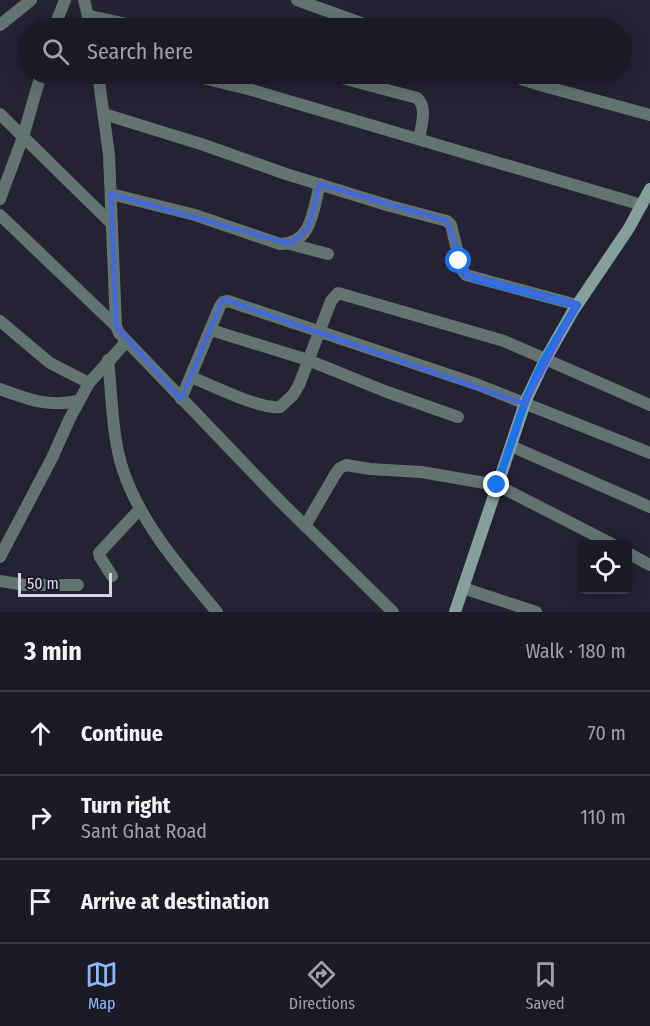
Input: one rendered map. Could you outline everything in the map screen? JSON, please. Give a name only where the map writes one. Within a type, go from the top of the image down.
[{"type":"street","points":[[0,25],[31,0]]},
{"type":"street","points":[[58,18],[65,0]]},
{"type":"street","points":[[84,0],[89,18]]},
{"type":"street","points":[[297,0],[347,18]]},
{"type":"street","points":[[0,199],[23,138],[38,84]]},
{"type":"street","points":[[100,84],[109,155],[116,326]]},
{"type":"street","points":[[227,84],[642,205]]},
{"type":"street","points":[[364,84],[417,98],[422,103],[424,111],[419,139]]},
{"type":"street","points":[[537,84],[650,115]]},
{"type":"street","points":[[0,114],[112,224]]},
{"type":"street","points":[[104,114],[320,184],[447,221],[451,225],[462,270],[466,275],[577,305]]},
{"type":"street","points":[[290,244],[297,241],[308,228],[320,184]]},
{"type":"street","points":[[455,612],[525,404],[544,360],[650,189]]},
{"type":"street","points":[[111,194],[195,215],[280,244],[290,244],[328,254]]},
{"type":"street","points":[[0,215],[116,326],[126,342],[181,399],[393,612]]},
{"type":"street","points":[[191,377],[243,398],[275,408],[280,407],[293,395],[332,300],[338,292],[504,341],[650,405]]},
{"type":"street","points":[[181,399],[220,306],[223,302],[228,301],[476,384],[650,453]]},
{"type":"street","points":[[0,321],[50,363],[89,383]]},
{"type":"street","points":[[211,330],[308,360],[387,392],[458,417]]},
{"type":"street","points":[[0,557],[89,383],[126,342]]},
{"type":"street","points":[[108,360],[117,449],[123,471],[139,510],[185,574],[217,612]]},
{"type":"street","points":[[0,389],[45,404],[79,401]]},
{"type":"street","points":[[511,446],[650,507]]},
{"type":"street","points":[[305,526],[336,473],[346,465],[421,472],[497,485],[604,540]]},
{"type":"street","points":[[112,576],[99,553],[139,510]]},
{"type":"street","points":[[632,556],[650,565]]},
{"type":"street","points":[[0,581],[25,585],[78,585]]},
{"type":"street","points":[[463,588],[536,612]]},
{"type":"highlighted area","points":[[320,184],[447,221],[466,275],[577,305],[525,404],[223,299],[181,399],[116,326],[111,194],[290,244],[308,228]]},
{"type":"route","points":[[459,261],[466,275],[577,305],[544,360],[526,399],[497,485]]}]
